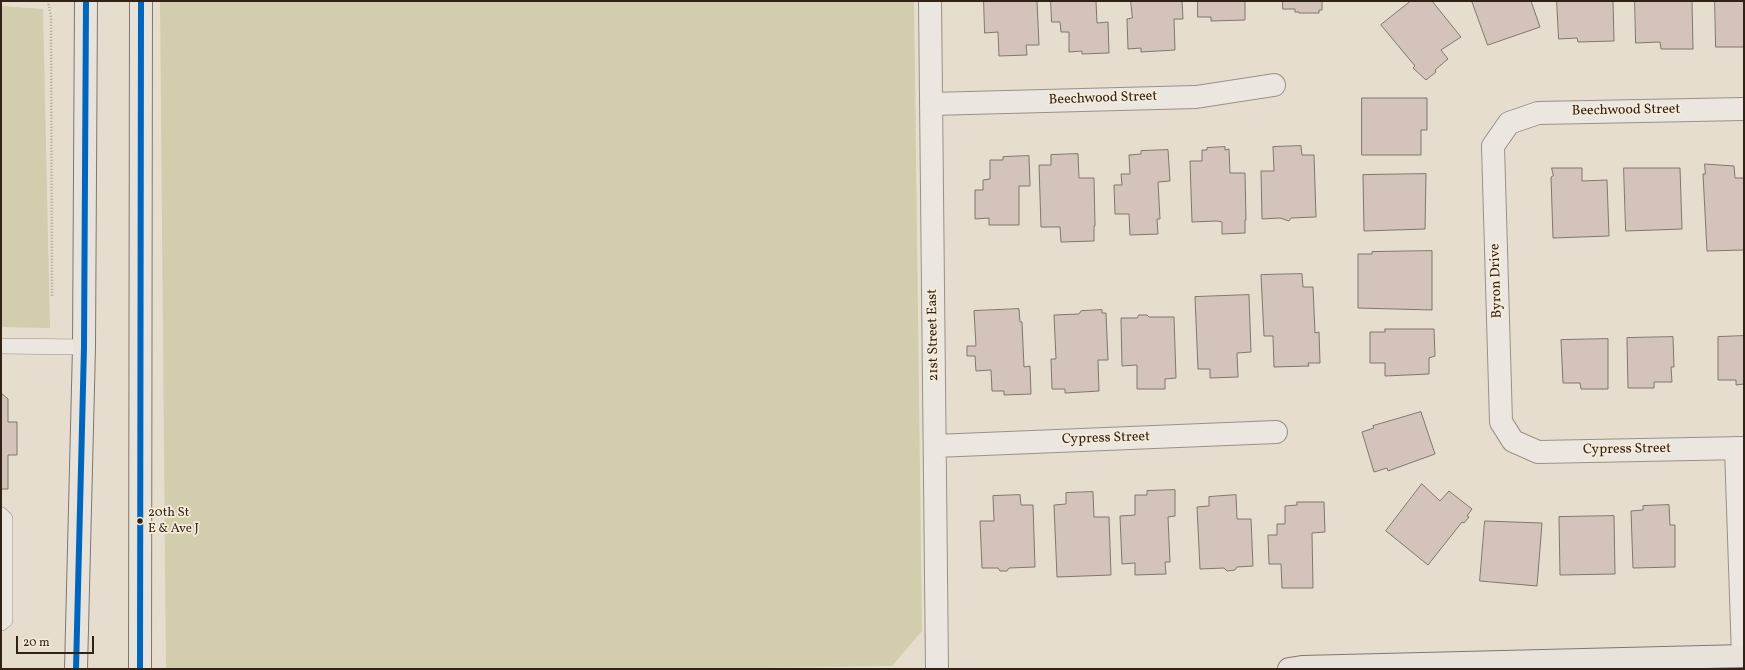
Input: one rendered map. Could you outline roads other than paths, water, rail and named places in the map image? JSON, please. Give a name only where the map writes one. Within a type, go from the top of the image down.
[{"type":"main road","points":[[76,669],[84,347],[86,1]]},
{"type":"main road","points":[[140,669],[141,1]]},
{"type":"main road","points":[[1289,669],[1302,667],[1744,659]]},
{"type":"street","name":"21st Street East","points":[[930,1],[937,669]]},
{"type":"street","name":"Beechwood Street","points":[[931,104],[1196,97],[1274,85]]},
{"type":"street","name":"Beechwood Street","points":[[1509,123],[1538,113],[1744,109]]},
{"type":"street","name":"Byron Drive","points":[[1509,123],[1493,146],[1501,422],[1512,441]]},
{"type":"street","name":"Cypress Street","points":[[935,446],[1276,432]]},
{"type":"street","name":"Cypress Street","points":[[1512,441],[1538,452],[1740,448]]},
{"type":"street","points":[[1740,448],[1744,659]]},
{"type":"lane","points":[[1,346],[84,347]]},
{"type":"lane","points":[[1,515],[5,519],[5,620],[1,623]]},
{"type":"place","name":"20th St E & Ave J","points":[[140,521]]}]
